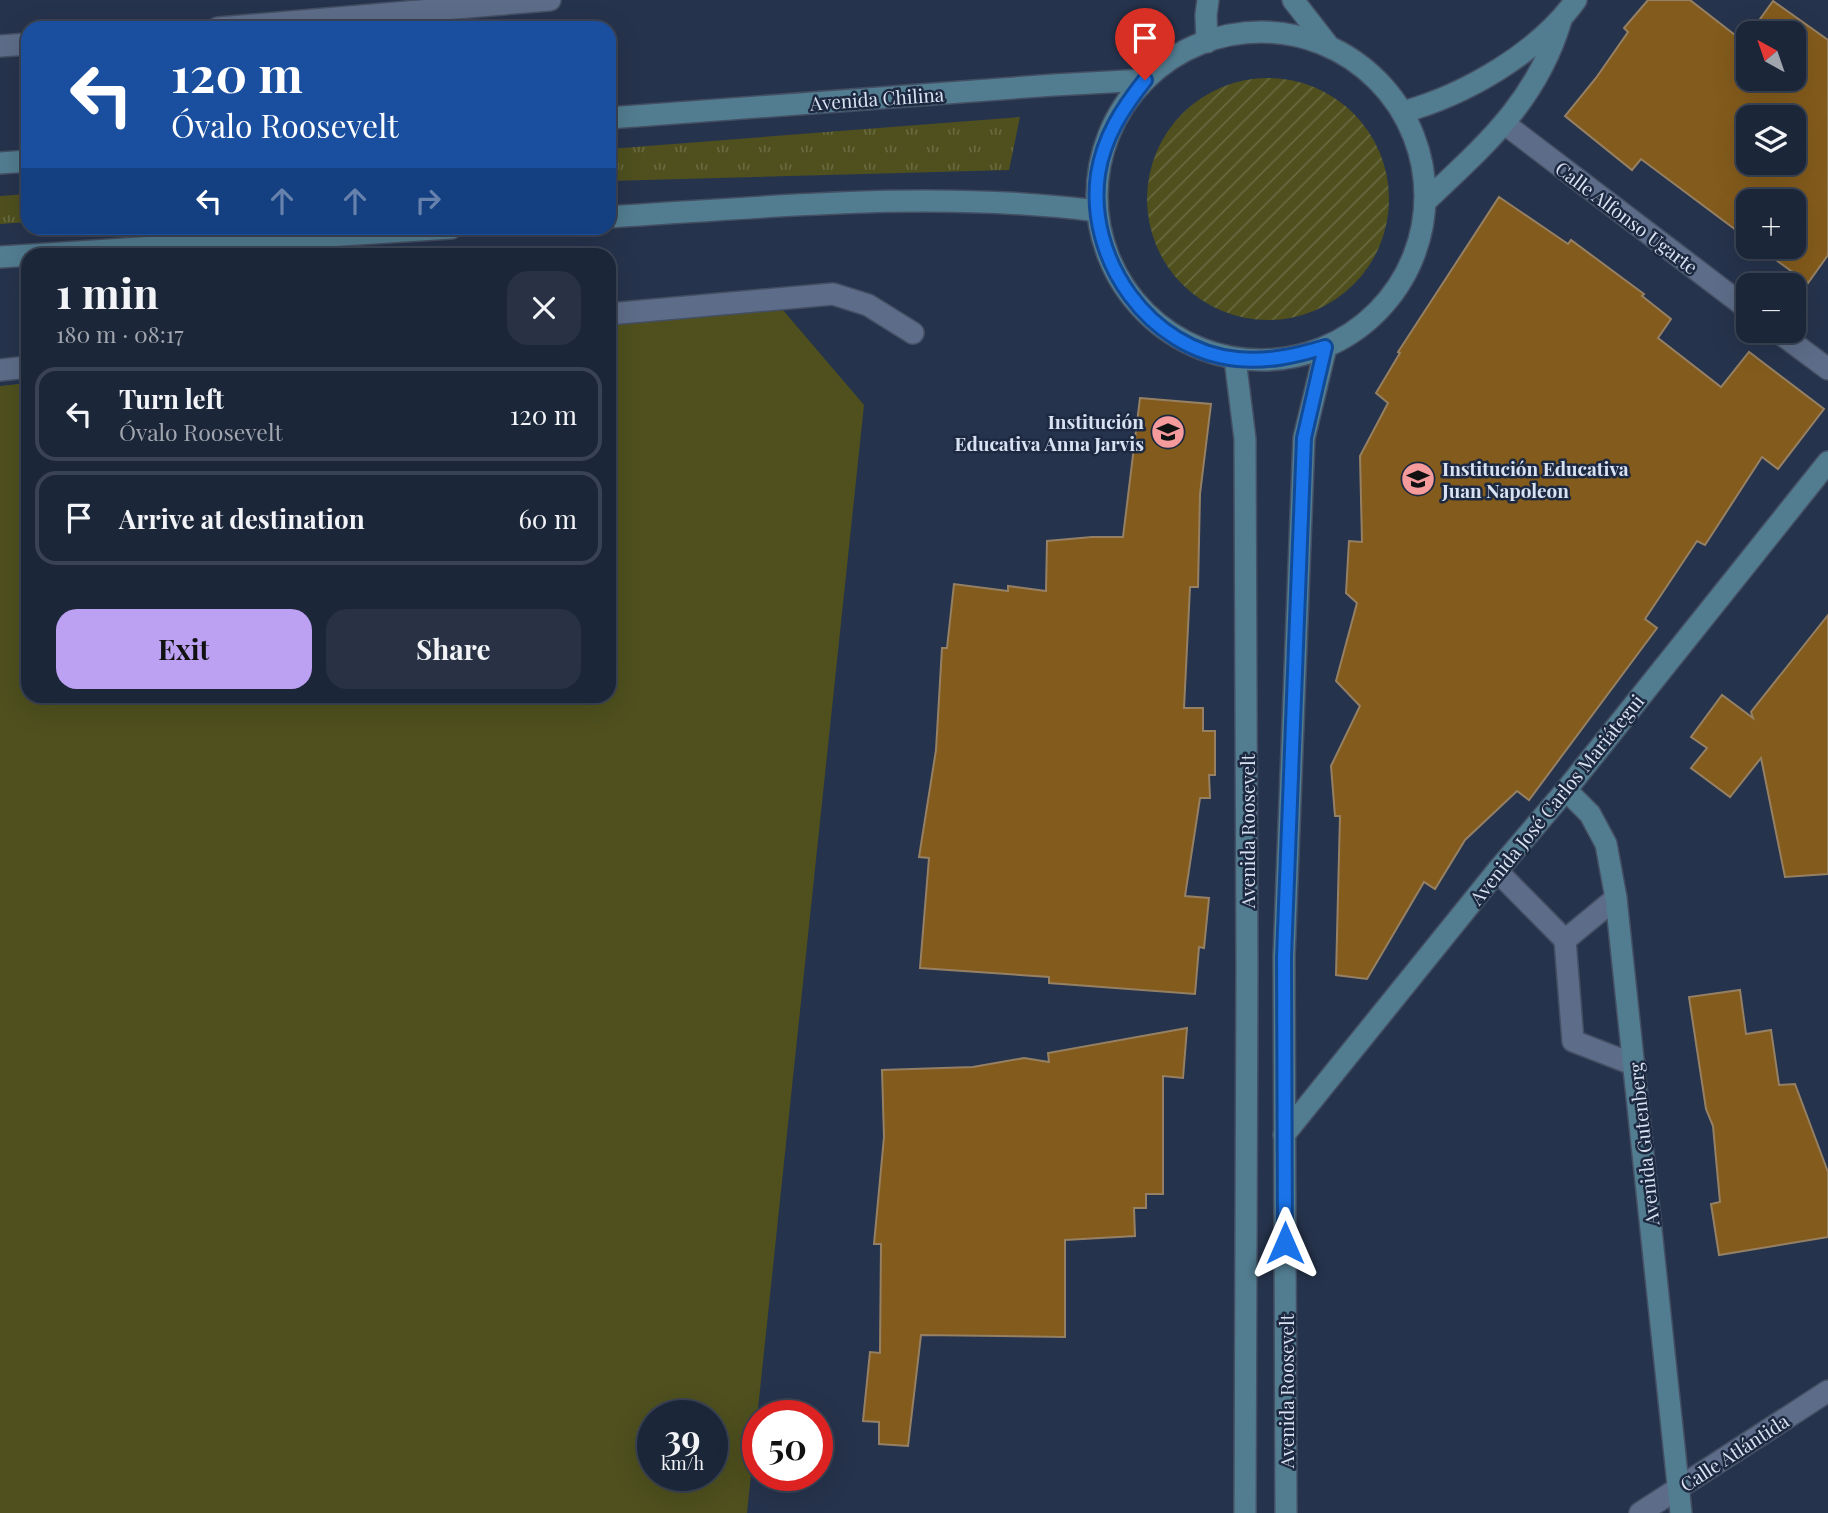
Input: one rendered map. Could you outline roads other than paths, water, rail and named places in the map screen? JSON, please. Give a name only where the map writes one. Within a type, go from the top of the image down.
[{"type":"main road","points":[[1207,42],[1208,0]]},
{"type":"main road","points":[[1293,0],[1330,47]]},
{"type":"main road","points":[[1403,112],[1457,94],[1499,68],[1561,20],[1576,0]]},
{"type":"main road","points":[[1426,201],[1505,124],[1539,76],[1553,49],[1561,20]]},
{"type":"main road","points":[[1269,33],[1300,37],[1330,47],[1359,63],[1384,86],[1403,112],[1416,141],[1426,201],[1421,232],[1412,261],[1397,289],[1377,312],[1352,333],[1325,347],[1282,359],[1235,359],[1200,350],[1169,332],[1140,309],[1119,280],[1104,246],[1097,211],[1098,175],[1107,141],[1123,108],[1145,80],[1174,58],[1207,42],[1238,34],[1269,33]]},
{"type":"main road","name":"Avenida Chilina","points":[[616,117],[1145,80]]},
{"type":"main road","points":[[0,163],[21,162]]},
{"type":"main road","points":[[616,217],[850,202],[1037,203],[1097,211]]},
{"type":"main road","points":[[140,248],[342,235]]},
{"type":"main road","points":[[0,257],[21,256]]},
{"type":"main road","name":"Avenida Roosevelt","points":[[1286,1513],[1284,957],[1304,438],[1325,347]]},
{"type":"main road","name":"Avenida Roosevelt","points":[[1235,359],[1245,439],[1245,1513]]},
{"type":"main road","name":"Avenida José Carlos Mariátegui","points":[[1284,1135],[1497,871],[1566,790],[1828,462]]},
{"type":"main road","name":"Avenida Gutenberg","points":[[1566,790],[1590,814],[1606,844],[1616,898],[1681,1513]]},
{"type":"street","points":[[281,21],[415,6],[550,0]]},
{"type":"street","points":[[0,46],[21,44]]},
{"type":"street","name":"Calle Alfonso Ugarte","points":[[1505,124],[1736,300]]},
{"type":"street","points":[[616,313],[833,294],[868,304],[913,333]]},
{"type":"street","points":[[1793,343],[1828,369]]},
{"type":"street","points":[[0,370],[21,368]]},
{"type":"street","points":[[1497,871],[1565,940],[1573,1041],[1635,1065]]},
{"type":"street","points":[[1565,940],[1616,898]]},
{"type":"street","name":"Calle Atlántida","points":[[1640,1513],[1828,1391]]},
{"type":"place","name":"Institución Educativa Anna Jarvis","points":[[1168,432]]},
{"type":"place","name":"Institución Educativa Juan Napoleon","points":[[1418,479]]}]
